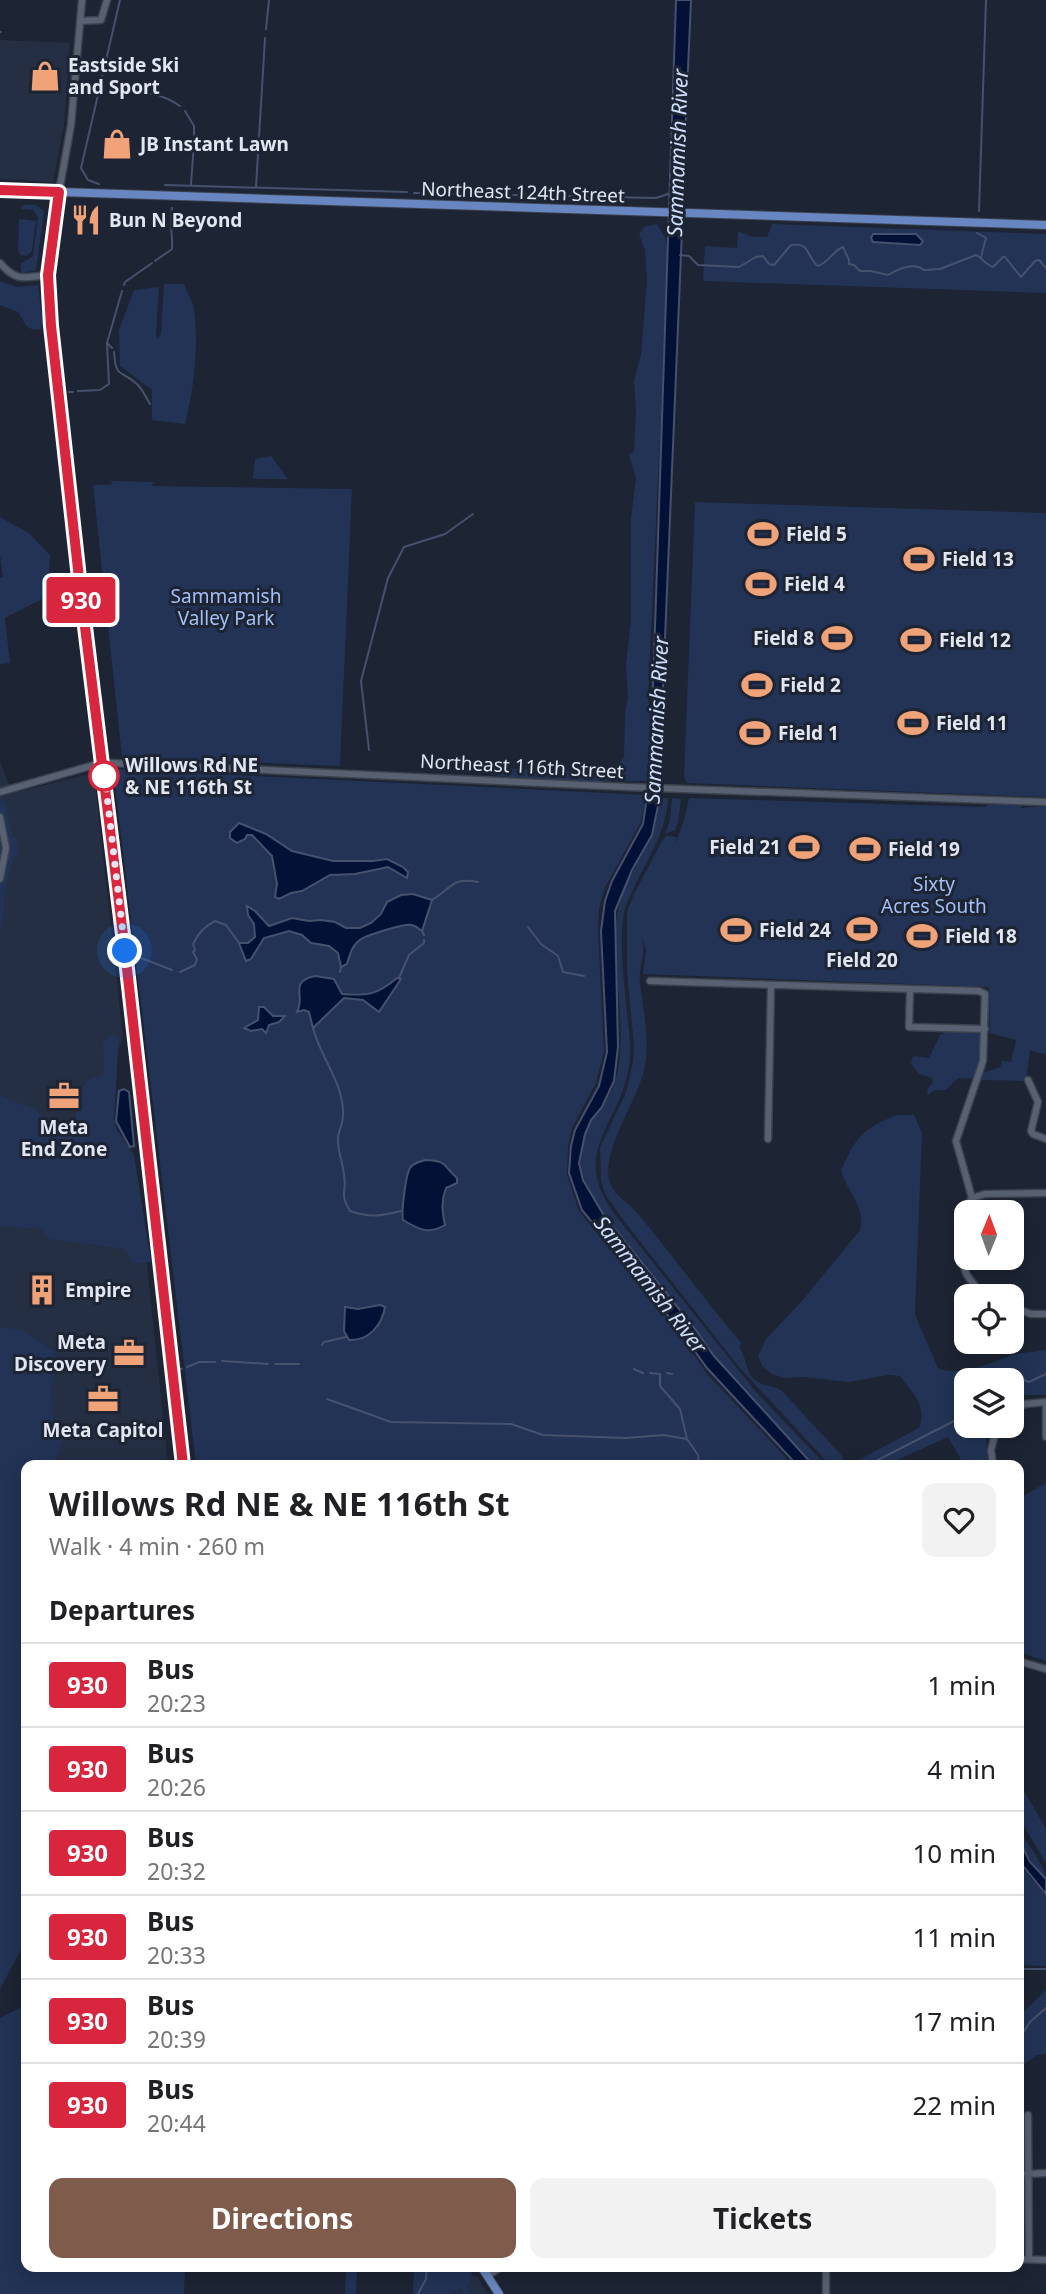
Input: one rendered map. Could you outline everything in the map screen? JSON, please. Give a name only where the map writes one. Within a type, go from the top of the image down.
[{"type":"main road","name":"Northeast 124th Street","points":[[0,190],[1046,225]]},
{"type":"main road","points":[[59,192],[48,275],[49,312],[182,1460]]},
{"type":"main road","points":[[485,2272],[499,2294]]},
{"type":"street","points":[[59,192],[71,125],[82,0]]},
{"type":"street","points":[[80,21],[101,20],[107,0]]},
{"type":"street","points":[[0,263],[9,274],[18,277],[48,275]]},
{"type":"street","name":"Northeast 116th Street","points":[[0,792],[103,763],[628,787],[1046,802]]},
{"type":"street","points":[[0,817],[6,848],[0,879]]},
{"type":"street","points":[[650,981],[985,994],[983,1061],[956,1137],[972,1198],[963,1216],[961,1252],[967,1274],[975,1284]]},
{"type":"street","points":[[768,1139],[771,985]]},
{"type":"street","points":[[910,990],[909,1027],[985,1029]]},
{"type":"street","points":[[1028,1080],[1038,1102],[1031,1131],[1046,1139]]},
{"type":"street","points":[[972,1198],[985,1194],[1046,1193]]},
{"type":"street","points":[[1024,1311],[1046,1314]]},
{"type":"street","points":[[1024,1404],[1046,1402],[1046,1437]]},
{"type":"street","points":[[992,1460],[991,1450],[994,1438]]},
{"type":"street","points":[[1024,1663],[1046,1669]]},
{"type":"street","points":[[1028,2115],[1029,2259]]},
{"type":"street","points":[[1027,2174],[1046,2173]]},
{"type":"street","points":[[1024,2259],[1046,2260]]},
{"type":"street","points":[[487,2276],[493,2272]]},
{"type":"street","points":[[826,2272],[826,2294]]},
{"type":"shaded area","points":[[0,40],[70,43],[64,125],[53,182],[0,179]]},
{"type":"shaded area","points":[[0,761],[8,783],[16,792],[94,773],[123,1037],[85,1141],[0,1124]]},
{"type":"shaded area","points":[[0,1221],[144,1236],[167,1460],[46,1460],[0,1339]]},
{"type":"shaded area","points":[[476,2275],[488,2294],[427,2294]]},
{"type":"green space","points":[[21,205],[36,205],[44,211],[36,270],[21,274],[21,264],[33,256],[38,217],[33,210],[22,209]]},
{"type":"green space","points":[[19,219],[36,221],[32,251],[27,256],[20,255],[18,249]]},
{"type":"green space","points":[[657,224],[666,239],[668,261],[648,698],[652,735],[650,781],[552,781],[491,775],[485,770],[486,767],[601,773],[624,758],[628,697],[626,664],[631,620],[631,518],[636,478],[629,455],[634,451],[634,381],[641,355],[647,280],[645,250],[639,234],[644,227]]},
{"type":"green space","points":[[772,224],[1046,234],[1046,293],[703,281],[705,246],[737,248],[738,231],[753,237],[767,237]]},
{"type":"green space","points":[[0,281],[17,287],[38,285],[43,323],[41,329],[27,327],[18,312],[0,305]]},
{"type":"green space","points":[[164,284],[184,284],[194,310],[195,367],[185,424],[152,420],[152,390],[120,366],[119,330],[134,290],[159,287],[158,339],[161,334]]},
{"type":"green space","points":[[271,456],[288,479],[253,479],[255,459]]},
{"type":"green space","name":"Sammamish Valley Park","points":[[111,481],[154,482],[151,486],[352,489],[340,766],[122,757],[93,485],[112,485]]},
{"type":"green space","points":[[695,502],[1046,513],[1046,797],[687,783],[684,776]]},
{"type":"green space","points":[[0,517],[29,533],[50,555],[48,596],[5,618],[10,663],[0,664],[0,578],[3,577]]},
{"type":"green space","points":[[113,769],[646,795],[641,822],[604,889],[599,910],[604,1051],[596,1083],[572,1128],[567,1175],[579,1211],[676,1330],[709,1376],[788,1460],[195,1460]]},
{"type":"green space","points":[[659,798],[668,798],[664,822],[656,844],[624,912],[623,976],[630,1060],[624,1088],[601,1140],[596,1157],[596,1174],[602,1194],[616,1216],[756,1392],[821,1460],[808,1460],[731,1376],[610,1223],[585,1181],[581,1166],[586,1130],[610,1094],[618,1071],[621,1028],[616,937],[620,901],[654,829]]},
{"type":"green space","points":[[672,798],[681,799],[678,823],[675,830],[665,834],[670,820]]},
{"type":"green space","name":"Sixty Acres South","points":[[689,798],[986,807],[988,803],[1019,804],[1022,808],[1046,806],[1046,1055],[1030,1050],[1026,1081],[981,1080],[983,1073],[1000,1067],[1002,1061],[1011,1062],[1016,1040],[990,1033],[989,987],[643,974],[646,950],[642,937],[640,979],[646,1029],[645,1063],[639,1086],[611,1154],[608,1167],[611,1185],[635,1210],[742,1344],[739,1347],[751,1376],[757,1382],[782,1391],[843,1457],[843,1460],[825,1460],[739,1367],[627,1225],[605,1194],[601,1181],[600,1147],[626,1093],[633,1062],[627,971],[627,912],[663,839],[667,836],[677,837],[674,848]]},
{"type":"green space","points":[[4,800],[13,838],[17,838],[18,858],[13,857],[4,895],[0,930],[0,802]]},
{"type":"green space","points":[[947,1031],[983,1031],[981,1062],[974,1079],[958,1078],[946,1090],[934,1090],[928,1095],[927,1090],[933,1082],[932,1078],[919,1074],[911,1064],[913,1056],[929,1058],[940,1035]]},
{"type":"green space","points":[[110,1035],[119,1037],[114,1118],[116,1128],[134,1155],[151,1262],[131,1263],[126,1249],[50,1239],[41,1229],[0,1228],[0,1096],[33,1108],[53,1127],[74,1123],[86,1081],[104,1073],[103,1042]]},
{"type":"green space","points":[[897,1115],[914,1115],[922,1133],[915,1315],[938,1368],[954,1371],[954,1438],[986,1438],[988,1460],[961,1460],[948,1437],[897,1460],[858,1460],[919,1428],[922,1413],[920,1406],[900,1376],[888,1375],[849,1382],[802,1377],[784,1378],[772,1374],[762,1366],[758,1356],[766,1339],[802,1301],[860,1230],[861,1215],[841,1170],[857,1141],[868,1130]]},
{"type":"green space","points":[[0,1327],[22,1330],[55,1352],[51,1395],[53,1424],[62,1442],[55,1460],[21,1460],[21,1950],[0,1989]]},
{"type":"green space","points":[[1046,1350],[1046,1395],[1024,1395],[1024,1368],[973,1368],[1017,1354]]},
{"type":"green space","points":[[1046,1483],[1046,1661],[1024,1654],[1024,1496]]},
{"type":"green space","points":[[1024,1790],[1046,1829],[1046,1863],[1024,1826]]},
{"type":"green space","points":[[1024,1837],[1039,1861],[1046,1879],[1035,1868],[1024,1849]]},
{"type":"green space","points":[[1024,1870],[1046,1896],[1046,1966],[1024,1965]]},
{"type":"green space","points":[[1046,1990],[1046,2054],[1037,2055],[1024,2064],[1024,2011]]},
{"type":"green space","points":[[21,2008],[21,2272],[185,2272],[184,2294],[0,2294],[0,2018]]},
{"type":"green space","points":[[346,2272],[357,2272],[356,2294],[345,2294]]},
{"type":"green space","points":[[414,2272],[471,2272],[473,2275],[467,2286],[470,2294],[465,2294],[461,2288],[446,2294],[413,2294]]},
{"type":"water","name":"Sammamish River","points":[[676,0],[691,0],[683,183],[679,191],[682,201],[677,225],[682,230],[658,806],[652,835],[632,870],[615,911],[618,1047],[614,1081],[585,1134],[579,1163],[583,1180],[603,1214],[714,1356],[808,1460],[792,1460],[707,1368],[679,1329],[582,1210],[569,1173],[575,1130],[599,1086],[607,1052],[601,931],[605,901],[612,881],[643,824],[650,777]]},
{"type":"water","points":[[873,234],[916,234],[923,241],[920,245],[873,242]]},
{"type":"water","points":[[239,823],[266,834],[292,851],[333,861],[387,859],[403,867],[408,872],[407,878],[388,867],[355,874],[330,875],[302,891],[279,899],[275,897],[277,884],[272,856],[252,835],[247,835],[237,843],[230,838],[230,832]]},
{"type":"water","points":[[413,894],[432,900],[422,931],[408,925],[365,937],[355,944],[347,964],[341,967],[338,953],[329,946],[311,943],[302,935],[289,931],[264,938],[251,959],[246,961],[239,943],[248,943],[255,937],[254,924],[248,915],[247,906],[269,926],[292,918],[335,922],[346,928],[360,928],[381,914],[387,902],[401,895]]},
{"type":"water","points":[[315,976],[334,979],[342,994],[351,995],[371,993],[397,978],[401,979],[379,1012],[363,1000],[344,998],[313,1028],[309,1012],[297,1012],[302,982]]},
{"type":"water","points":[[259,1007],[264,1007],[273,1016],[285,1016],[279,1022],[269,1025],[266,1033],[262,1029],[251,1031],[244,1028],[258,1020]]},
{"type":"water","points":[[124,1089],[129,1092],[134,1146],[130,1147],[116,1121],[119,1091]]},
{"type":"water","points":[[425,1160],[444,1164],[457,1178],[457,1183],[446,1188],[444,1193],[442,1206],[445,1225],[433,1230],[418,1228],[403,1220],[408,1172],[413,1165]]},
{"type":"water","points":[[380,1305],[385,1307],[378,1326],[363,1338],[349,1340],[344,1331],[345,1307],[358,1309]]},
{"type":"water","points":[[1024,1850],[1030,1862],[1046,1879],[1046,1894],[1024,1867]]},
{"type":"waterway","points":[[99,184],[88,180],[81,168],[120,0]]},
{"type":"waterway","points":[[266,29],[269,0]]},
{"type":"waterway","points":[[979,211],[986,0]]},
{"type":"waterway","points":[[256,187],[265,38]]},
{"type":"waterway","points":[[132,92],[157,95],[180,106]]},
{"type":"waterway","points":[[185,111],[194,126],[194,136]]},
{"type":"waterway","points":[[191,184],[194,143]]},
{"type":"waterway","points":[[165,185],[407,192]]},
{"type":"waterway","name":"Sammamish River","points":[[414,193],[656,198],[671,193]]},
{"type":"waterway","points":[[155,261],[172,249],[172,208]]},
{"type":"waterway","points":[[977,233],[986,238],[981,257]]},
{"type":"waterway","points":[[680,255],[689,256],[698,265],[739,267],[763,256],[769,264],[774,265],[791,245],[797,245],[805,248],[818,266],[843,247],[849,264],[860,271],[888,275],[911,266],[924,270],[940,269],[976,255],[993,267],[1005,257],[1021,277],[1035,261],[1039,260],[1046,268]]},
{"type":"waterway","points":[[124,285],[152,263]]},
{"type":"waterway","points":[[112,348],[107,343],[122,291]]},
{"type":"waterway","points":[[78,391],[100,390],[109,384],[107,343]]},
{"type":"waterway","points":[[114,352],[116,367],[120,373],[137,384],[150,404]]},
{"type":"waterway","points":[[369,750],[361,681],[388,578],[404,547],[445,534],[473,514]]},
{"type":"waterway","points":[[432,900],[457,882],[478,882]]},
{"type":"waterway","points":[[180,972],[195,965],[197,959],[193,944],[202,930],[215,921],[226,925],[239,943]]},
{"type":"waterway","points":[[528,927],[541,944],[558,956],[563,972],[584,976]]},
{"type":"waterway","points":[[422,931],[424,935]]},
{"type":"waterway","points":[[399,978],[409,955],[424,943],[424,940]]},
{"type":"waterway","points":[[132,959],[136,958]]},
{"type":"waterway","points":[[141,958],[172,970]]},
{"type":"waterway","points":[[340,972],[341,967]]},
{"type":"waterway","points":[[313,1028],[343,1105],[338,1142],[347,1205],[350,1211],[370,1215],[401,1211]]},
{"type":"waterway","points":[[322,1345],[324,1342],[346,1337]]},
{"type":"waterway","points":[[222,1361],[268,1364]]},
{"type":"waterway","points":[[187,1367],[199,1362],[215,1362]]},
{"type":"waterway","points":[[275,1364],[299,1364]]},
{"type":"waterway","points":[[178,1368],[182,1369]]},
{"type":"waterway","points":[[634,1369],[643,1373]]},
{"type":"waterway","points":[[650,1373],[660,1374],[660,1386],[680,1409],[687,1439],[698,1460]]},
{"type":"waterway","points":[[667,1373],[672,1374]]},
{"type":"waterway","points":[[1024,1380],[1029,1382],[1046,1374]]},
{"type":"waterway","points":[[327,1399],[391,1422],[511,1424],[543,1435],[626,1438],[663,1435],[687,1439]]},
{"type":"waterway","points":[[878,1460],[954,1421]]},
{"type":"waterway","points":[[1024,1969],[1046,1969]]},
{"type":"waterway","points":[[1024,2032],[1030,2022],[1046,2008]]},
{"type":"waterway","points":[[418,2294],[427,2272]]},
{"type":"bus line","name":"930","points":[[0,190],[59,192],[48,275],[51,326],[182,1460]]},
{"type":"place","name":"Eastside Ski and Sport","points":[[45,76]]},
{"type":"place","name":"JB Instant Lawn","points":[[117,144]]},
{"type":"place","name":"Bun N Beyond","points":[[86,220]]},
{"type":"place","name":"Field 5","points":[[763,534]]},
{"type":"place","name":"Field 13","points":[[919,559]]},
{"type":"place","name":"Field 4","points":[[761,584]]},
{"type":"place","name":"Field 8","points":[[837,638]]},
{"type":"place","name":"Field 12","points":[[916,640]]},
{"type":"place","name":"Field 2","points":[[757,685]]},
{"type":"place","name":"Field 11","points":[[913,723]]},
{"type":"place","name":"Field 1","points":[[755,733]]},
{"type":"place","name":"Willows Rd NE & NE 116th St","points":[[104,776]]},
{"type":"place","name":"Field 21","points":[[804,847]]},
{"type":"place","name":"Field 19","points":[[865,849]]},
{"type":"place","name":"Field 20","points":[[862,929]]},
{"type":"place","name":"Field 24","points":[[736,930]]},
{"type":"place","name":"Field 18","points":[[922,936]]},
{"type":"place","name":"Meta End Zone","points":[[64,1096]]},
{"type":"place","name":"Empire","points":[[42,1290]]},
{"type":"place","name":"Meta Discovery","points":[[129,1353]]},
{"type":"place","name":"Meta Capitol","points":[[103,1399]]},
{"type":"route","points":[[104,776],[104,770],[125,951]]}]
